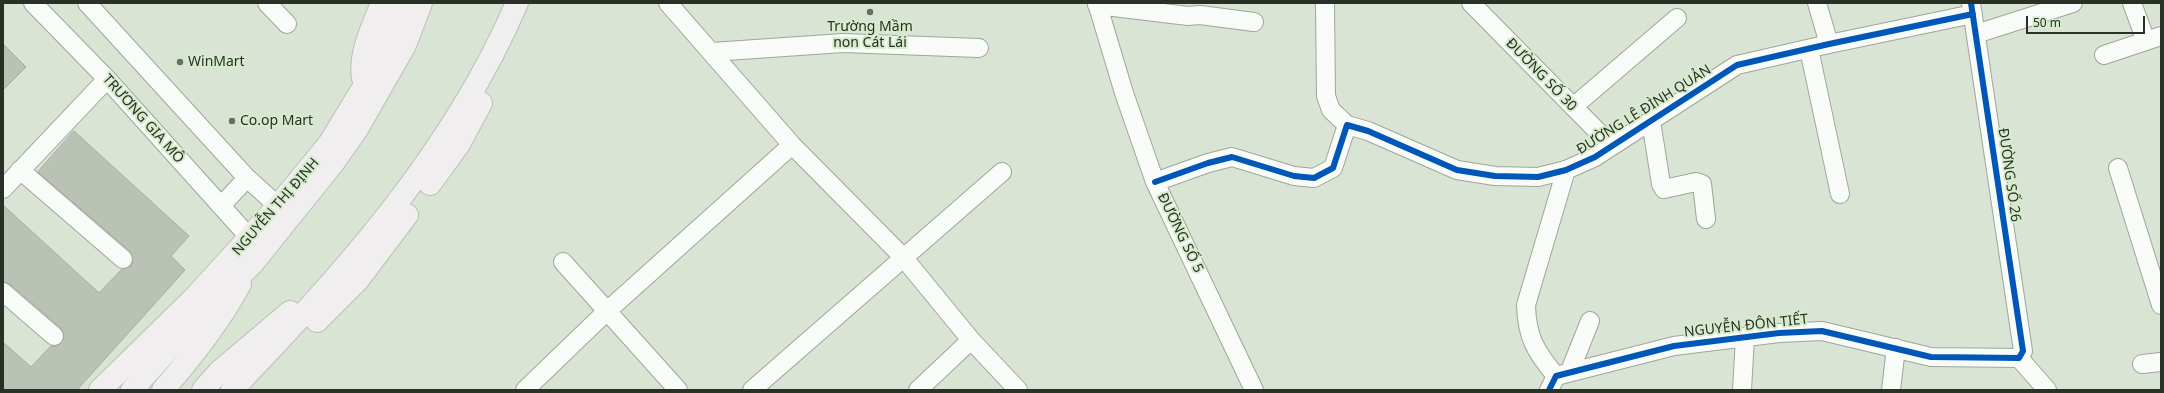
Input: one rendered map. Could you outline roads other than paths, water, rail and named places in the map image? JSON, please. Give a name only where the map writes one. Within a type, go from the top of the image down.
[{"type":"main road","points":[[371,89],[362,70],[367,42],[382,3]]},
{"type":"main road","name":"NGUYỄN THỊ ĐỊNH","points":[[132,390],[201,313],[284,212],[345,147],[371,89],[388,38],[402,3]]},
{"type":"main road","name":"NGUYỄN THỊ ĐỊNH","points":[[371,89],[404,45],[421,3]]},
{"type":"main road","points":[[232,390],[308,311],[354,258],[400,201],[441,142],[497,48],[517,3]]},
{"type":"main road","points":[[252,390],[358,280],[459,144],[486,94],[497,48]]},
{"type":"main road","points":[[100,390],[213,279],[254,250]]},
{"type":"main road","name":"NGUYỄN THỊ ĐỊNH","points":[[162,390],[201,346],[228,307],[254,250]]},
{"type":"main road","points":[[203,390],[219,372],[354,258]]},
{"type":"main road","points":[[168,351],[195,297]]},
{"type":"main road","points":[[120,390],[181,325]]},
{"type":"street","name":"TRƯƠNG GIA MÔ","points":[[33,3],[107,79],[221,206],[254,250]]},
{"type":"street","points":[[87,3],[248,178],[284,212]]},
{"type":"street","points":[[267,3],[287,24]]},
{"type":"street","points":[[668,3],[792,145],[903,257],[971,340],[1018,390]]},
{"type":"street","points":[[1155,182],[1208,163],[1232,157],[1294,176],[1314,178],[1333,168],[1347,125],[1331,110],[1326,96],[1325,3]]},
{"type":"street","name":"ĐƯỜNG SỐ 30","points":[[1471,3],[1612,146]]},
{"type":"street","points":[[1817,3],[1829,44]]},
{"type":"street","points":[[1976,34],[2073,3]]},
{"type":"street","points":[[2104,55],[2154,39],[2132,3]]},
{"type":"street","points":[[1097,4],[1188,16],[1200,14],[1254,22]]},
{"type":"street","name":"ĐƯỜNG SỐ 5","points":[[1097,4],[1124,93],[1155,182],[1254,390]]},
{"type":"street","name":"ĐƯỜNG LÊ ĐÌNH QUẢN","points":[[1347,125],[1368,131],[1457,170],[1495,176],[1538,177],[1566,170],[1595,157],[1738,65],[1972,9]]},
{"type":"street","name":"ĐƯỜNG SỐ 26","points":[[1972,9],[2021,355]]},
{"type":"street","points":[[1573,107],[1677,18]]},
{"type":"street","points":[[712,52],[843,43],[979,48]]},
{"type":"street","points":[[1809,49],[1840,194]]},
{"type":"street","points":[[3,189],[107,79]]},
{"type":"street","points":[[1651,121],[1661,184],[1664,189],[1696,182],[1702,184],[1706,219]]},
{"type":"street","points":[[525,390],[606,312],[792,145]]},
{"type":"street","points":[[2118,168],[2161,305]]},
{"type":"street","points":[[20,170],[123,259]]},
{"type":"street","points":[[1566,170],[1526,305],[1526,326],[1532,340],[1558,379],[1590,321]]},
{"type":"street","points":[[752,390],[1002,172]]},
{"type":"street","points":[[221,206],[248,178]]},
{"type":"street","points":[[563,262],[606,312],[678,390]]},
{"type":"street","points":[[3,292],[54,336]]},
{"type":"street","name":"NGUYỄN ĐÔN TIẾT","points":[[1558,379],[1674,346],[1744,337],[1822,331],[1931,357],[2021,355]]},
{"type":"street","points":[[1742,390],[1744,337]]},
{"type":"street","points":[[918,390],[971,340]]},
{"type":"street","points":[[1891,390],[1896,348]]},
{"type":"street","points":[[2021,355],[2047,390]]},
{"type":"street","points":[[2142,364],[2161,362]]},
{"type":"place","name":"Trường Mầm non Cát Lái","points":[[870,12]]},
{"type":"place","name":"WinMart","points":[[180,62]]},
{"type":"place","name":"Co.op Mart","points":[[232,121]]}]
